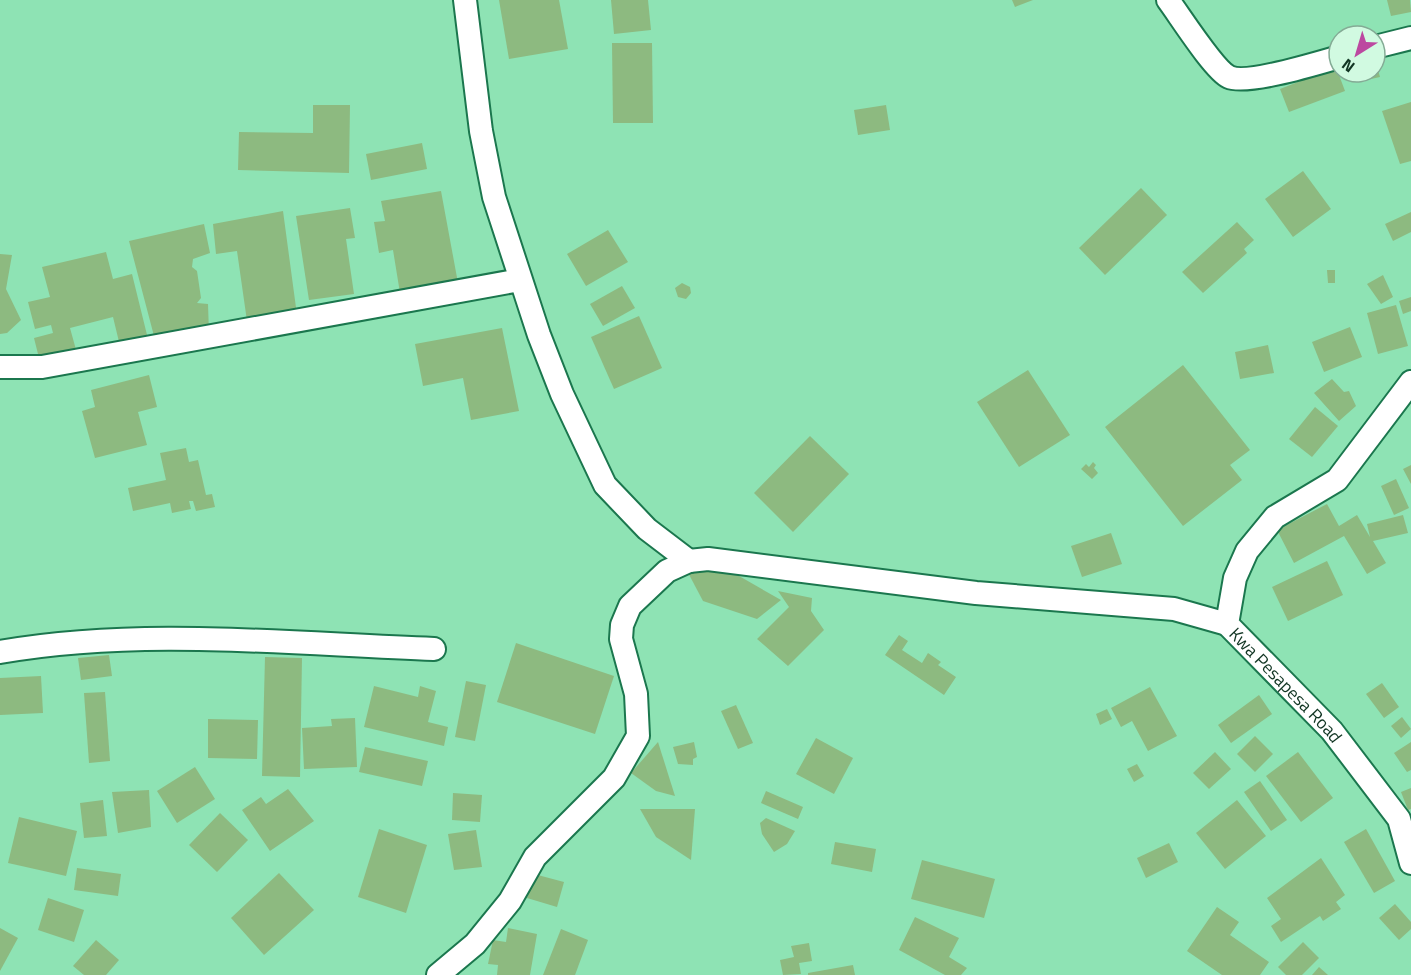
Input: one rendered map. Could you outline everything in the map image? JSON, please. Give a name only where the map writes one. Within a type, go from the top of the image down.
[{"type":"street","points":[[465,0],[481,131],[494,197],[520,280],[562,394],[605,484],[647,529],[689,561]]},
{"type":"street","points":[[1168,0],[1214,62],[1229,77],[1248,79],[1327,60]]},
{"type":"street","points":[[1387,44],[1411,38]]},
{"type":"street","points":[[0,367],[42,367],[520,280]]},
{"type":"street","name":"Kwa Pesapesa Road","points":[[1411,382],[1336,480],[1275,517],[1246,551],[1235,578],[1227,624],[1332,731],[1399,819],[1411,862]]},
{"type":"street","points":[[438,975],[475,944],[510,901],[535,857],[614,778],[627,757],[638,736],[639,714],[621,639],[622,625],[630,606],[648,587],[667,571],[689,561],[708,559],[975,593],[1174,609],[1227,624]]},
{"type":"street","points":[[0,652],[34,646],[136,638],[434,649]]},
{"type":"building","points":[[499,0],[559,0],[568,49],[509,59]]},
{"type":"building","points":[[611,0],[648,0],[651,30],[614,34]]},
{"type":"building","points":[[1012,0],[1033,0],[1015,7]]},
{"type":"building","points":[[1387,0],[1410,0],[1411,12],[1391,16]]},
{"type":"building","points":[[612,43],[652,43],[653,123],[613,123]]},
{"type":"building","points":[[1327,71],[1327,84],[1342,84],[1345,91],[1289,112],[1280,89]]},
{"type":"building","points":[[1411,102],[1411,161],[1400,164],[1382,111]]},
{"type":"building","points":[[313,105],[350,105],[349,173],[238,170],[239,132],[313,133]]},
{"type":"building","points":[[886,105],[890,130],[858,135],[854,110]]},
{"type":"building","points":[[422,143],[427,169],[371,180],[366,154]]},
{"type":"building","points":[[1303,171],[1331,209],[1293,237],[1265,199]]},
{"type":"building","points":[[1141,188],[1167,215],[1105,275],[1079,248]]},
{"type":"building","points":[[441,191],[458,283],[400,293],[393,250],[379,253],[374,222],[385,221],[381,201]]},
{"type":"building","points":[[350,208],[355,238],[346,239],[354,294],[309,300],[296,216]]},
{"type":"building","points":[[283,211],[297,315],[247,321],[237,251],[216,254],[213,224]]},
{"type":"building","points":[[1411,212],[1411,232],[1393,241],[1385,224]]},
{"type":"building","points":[[1237,222],[1254,240],[1244,249],[1247,253],[1203,293],[1182,272]]},
{"type":"building","points":[[204,224],[210,253],[193,259],[192,267],[197,271],[201,298],[197,303],[208,304],[209,333],[154,336],[129,241]]},
{"type":"building","points":[[608,230],[628,262],[586,286],[567,254]]},
{"type":"building","points":[[106,252],[113,279],[132,274],[148,339],[120,346],[113,317],[70,328],[78,357],[41,366],[34,338],[53,333],[51,325],[35,329],[28,302],[50,297],[42,267]]},
{"type":"building","points":[[0,254],[12,255],[6,289],[21,320],[7,333],[0,334]]},
{"type":"building","points":[[1327,270],[1335,270],[1335,283],[1328,283]]},
{"type":"building","points":[[1383,275],[1393,297],[1381,304],[1367,284]]},
{"type":"building","points":[[682,283],[690,287],[691,293],[686,299],[678,297],[675,288]]},
{"type":"building","points":[[622,286],[635,308],[603,326],[590,304]]},
{"type":"building","points":[[1411,297],[1411,311],[1403,314],[1399,301]]},
{"type":"building","points":[[1396,305],[1408,346],[1378,354],[1367,313]]},
{"type":"building","points":[[639,316],[662,368],[614,389],[591,337]]},
{"type":"building","points":[[1350,327],[1362,357],[1324,372],[1312,342]]},
{"type":"building","points":[[502,328],[519,411],[471,420],[463,378],[423,386],[415,344]]},
{"type":"building","points":[[1268,345],[1274,373],[1240,379],[1235,352]]},
{"type":"building","points":[[1183,365],[1250,450],[1230,465],[1242,480],[1183,526],[1105,427]]},
{"type":"building","points":[[1028,370],[1070,435],[1019,467],[977,402]]},
{"type":"building","points":[[149,375],[157,407],[138,412],[147,445],[95,458],[82,411],[95,407],[91,390]]},
{"type":"building","points":[[1332,379],[1344,392],[1349,391],[1356,406],[1339,421],[1314,393]]},
{"type":"building","points":[[1315,407],[1338,426],[1312,457],[1289,439]]},
{"type":"building","points":[[810,436],[849,474],[793,532],[754,493]]},
{"type":"building","points":[[186,448],[189,462],[198,460],[206,495],[212,494],[215,507],[196,511],[193,501],[189,501],[191,509],[172,513],[170,503],[133,511],[128,488],[166,480],[160,453]]},
{"type":"building","points":[[1093,462],[1098,473],[1092,479],[1081,469],[1086,464],[1089,467]]},
{"type":"building","points":[[1411,465],[1411,484],[1403,469]]},
{"type":"building","points":[[1396,479],[1409,508],[1394,515],[1381,486]]},
{"type":"building","points":[[1327,504],[1339,526],[1357,515],[1370,537],[1367,524],[1403,515],[1408,533],[1373,541],[1386,563],[1367,574],[1344,536],[1294,563],[1277,530]]},
{"type":"building","points":[[1111,533],[1122,564],[1082,577],[1071,546]]},
{"type":"building","points":[[711,560],[781,600],[757,619],[703,601],[685,567]]},
{"type":"building","points":[[1327,561],[1343,595],[1288,621],[1272,587]]},
{"type":"building","points":[[778,591],[812,598],[811,611],[824,630],[788,666],[757,639],[789,607]]},
{"type":"building","points":[[899,635],[908,641],[902,650],[922,663],[928,653],[941,662],[938,665],[956,677],[944,695],[885,655]]},
{"type":"building","points":[[516,643],[614,676],[595,734],[497,702]]},
{"type":"building","points":[[109,655],[112,676],[81,680],[78,658]]},
{"type":"building","points":[[265,657],[302,658],[300,777],[262,776]]},
{"type":"building","points":[[41,676],[43,713],[0,715],[0,678]]},
{"type":"building","points":[[466,681],[486,685],[475,741],[455,737]]},
{"type":"building","points":[[1382,683],[1399,707],[1384,718],[1366,694]]},
{"type":"building","points":[[374,686],[418,697],[420,686],[436,691],[428,722],[448,727],[444,746],[364,727]]},
{"type":"building","points":[[1150,687],[1177,736],[1148,751],[1132,721],[1121,727],[1111,708]]},
{"type":"building","points":[[105,692],[110,761],[89,763],[84,693]]},
{"type":"building","points":[[1259,695],[1272,714],[1231,743],[1218,725]]},
{"type":"building","points":[[736,705],[753,743],[738,749],[721,711]]},
{"type":"building","points":[[1107,709],[1112,719],[1100,725],[1096,714]]},
{"type":"building","points":[[1402,717],[1411,729],[1401,738],[1391,726]]},
{"type":"building","points":[[355,718],[357,767],[304,769],[302,728],[332,726],[331,719]]},
{"type":"building","points":[[208,719],[258,720],[257,759],[208,758]]},
{"type":"building","points":[[1255,736],[1273,754],[1255,772],[1237,754]]},
{"type":"building","points":[[816,738],[853,758],[834,794],[796,774]]},
{"type":"building","points":[[658,742],[675,796],[656,791],[631,773]]},
{"type":"building","points":[[694,742],[697,757],[693,759],[693,765],[678,764],[673,747]]},
{"type":"building","points":[[1411,742],[1411,770],[1407,772],[1394,753]]},
{"type":"building","points":[[365,747],[428,761],[422,786],[359,772]]},
{"type":"building","points":[[1215,752],[1231,769],[1209,789],[1193,773]]},
{"type":"building","points":[[1298,752],[1333,798],[1301,822],[1266,776]]},
{"type":"building","points":[[1137,764],[1144,776],[1134,782],[1127,769]]},
{"type":"building","points":[[195,767],[215,799],[177,823],[157,791]]},
{"type":"building","points":[[1260,781],[1287,820],[1271,831],[1244,792]]},
{"type":"building","points":[[1411,788],[1411,809],[1408,810],[1401,792]]},
{"type":"building","points":[[288,789],[314,821],[270,851],[242,810],[261,797],[266,804]]},
{"type":"building","points":[[149,790],[151,827],[118,833],[112,792]]},
{"type":"building","points":[[766,791],[803,807],[798,819],[761,803]]},
{"type":"building","points":[[453,793],[482,795],[480,822],[452,820]]},
{"type":"building","points":[[103,800],[107,836],[84,838],[80,803]]},
{"type":"building","points":[[1237,800],[1266,836],[1225,869],[1196,833]]},
{"type":"building","points":[[640,809],[695,809],[691,860],[656,837]]},
{"type":"building","points":[[220,813],[248,840],[217,872],[189,845]]},
{"type":"building","points":[[19,817],[77,831],[66,876],[8,863]]},
{"type":"building","points":[[766,818],[795,831],[787,844],[774,852],[762,834],[760,823]]},
{"type":"building","points":[[379,829],[427,845],[406,913],[358,897]]},
{"type":"building","points":[[1366,829],[1395,881],[1374,893],[1344,842]]},
{"type":"building","points":[[476,830],[482,867],[454,870],[448,834]]},
{"type":"building","points":[[835,842],[876,849],[872,872],[831,864]]},
{"type":"building","points":[[1169,843],[1178,862],[1146,878],[1137,858]]},
{"type":"building","points":[[1321,858],[1345,895],[1336,902],[1341,909],[1323,921],[1320,916],[1281,942],[1271,926],[1281,919],[1267,898]]},
{"type":"building","points":[[922,860],[995,879],[984,918],[911,899]]},
{"type":"building","points":[[77,868],[121,874],[118,896],[74,890]]},
{"type":"building","points":[[279,873],[314,910],[264,955],[231,918]]},
{"type":"building","points":[[534,874],[564,882],[557,907],[527,898]]},
{"type":"building","points":[[48,898],[84,910],[74,942],[38,930]]},
{"type":"building","points":[[1395,904],[1411,922],[1411,929],[1399,940],[1379,918]]},
{"type":"building","points":[[1217,907],[1239,922],[1230,935],[1269,962],[1260,975],[1222,975],[1187,951]]},
{"type":"building","points":[[915,917],[959,938],[949,957],[967,968],[961,975],[945,975],[899,950]]},
{"type":"building","points":[[0,928],[18,938],[0,971]]},
{"type":"building","points":[[508,928],[537,934],[530,975],[497,975],[498,965],[488,964],[493,940],[506,942]]},
{"type":"building","points":[[561,929],[588,940],[575,975],[543,975]]},
{"type":"building","points":[[96,940],[119,960],[106,975],[84,975],[73,966]]},
{"type":"building","points":[[1303,942],[1319,958],[1302,975],[1286,975],[1278,967]]},
{"type":"building","points":[[809,943],[812,961],[799,963],[801,974],[783,975],[780,960],[794,957],[791,946]]},
{"type":"building","points":[[853,965],[855,975],[808,975],[808,973]]},
{"type":"building","points":[[1319,967],[1328,975],[1312,975]]}]
